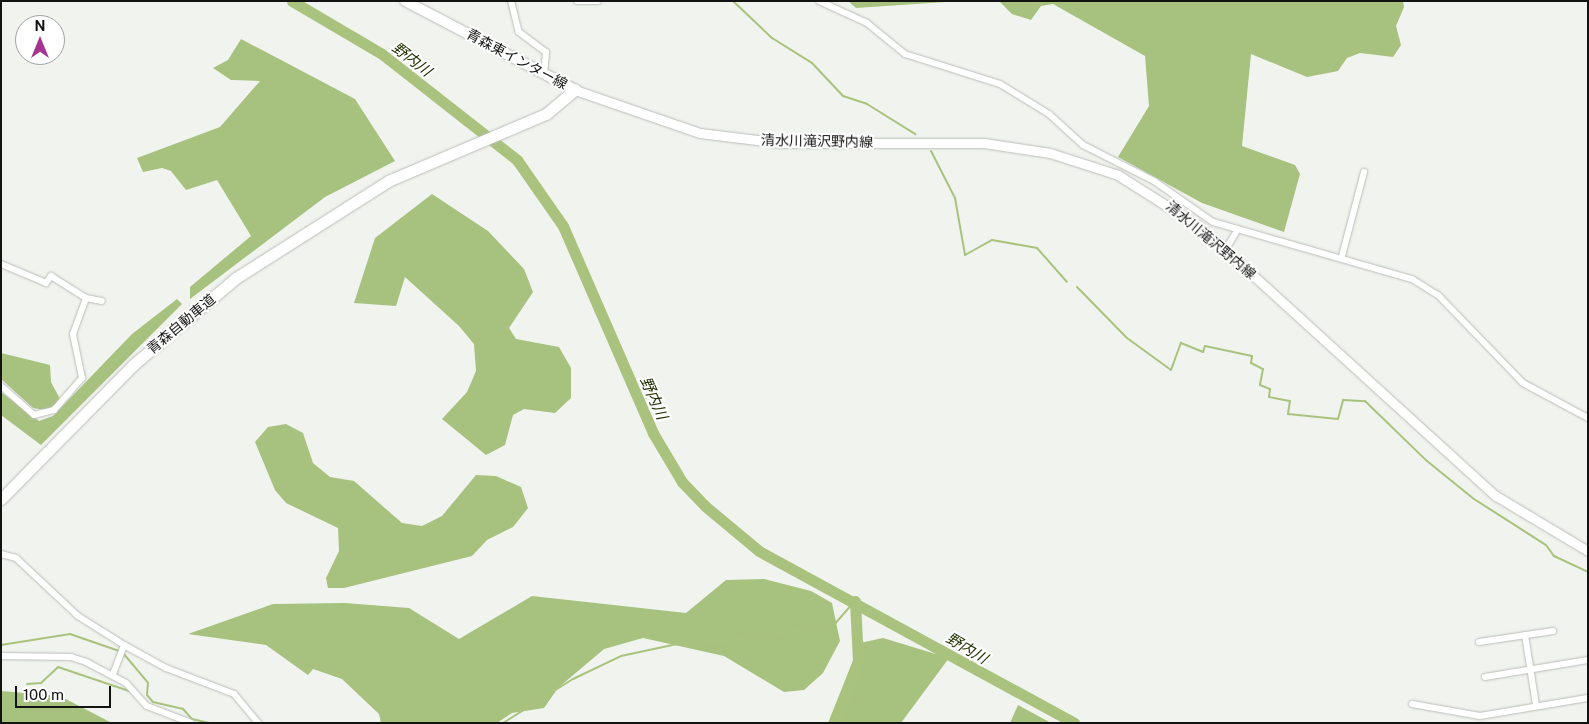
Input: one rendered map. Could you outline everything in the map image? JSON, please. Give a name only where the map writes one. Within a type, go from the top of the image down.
[{"type":"highway","name":"青森東インター線","points":[[388,181],[557,108],[575,90]]},
{"type":"highway","name":"青森自動車道","points":[[1,499],[182,321],[287,241],[388,181]]},
{"type":"main road","name":"青森東インター線","points":[[405,1],[575,90]]},
{"type":"main road","name":"清水川滝沢野内線","points":[[575,90],[659,123],[743,140],[984,142],[1050,153],[1147,190],[1226,249],[1447,455],[1496,496],[1588,552]]},
{"type":"street","points":[[511,1],[519,32],[546,52],[544,73]]},
{"type":"street","points":[[577,1],[598,1]]},
{"type":"street","points":[[820,1],[867,23],[905,54],[1000,84],[1048,114],[1083,145],[1154,181],[1213,222],[1238,231],[1342,256],[1412,279],[1438,296],[1523,383],[1588,418]]},
{"type":"street","points":[[1342,256],[1364,172]]},
{"type":"street","points":[[1226,249],[1238,231]]},
{"type":"street","points":[[1,264],[46,283],[51,276],[86,298],[102,301]]},
{"type":"street","points":[[1,386],[34,416],[54,410],[82,378],[73,334],[86,298]]},
{"type":"street","points":[[1,554],[16,558],[78,616],[122,651],[221,686],[249,707],[258,723]]},
{"type":"street","points":[[1478,642],[1553,631]]},
{"type":"street","points":[[1525,635],[1536,705]]},
{"type":"street","points":[[113,674],[122,651]]},
{"type":"street","points":[[1,656],[71,657],[113,674],[147,706],[191,723]]},
{"type":"street","points":[[1485,677],[1588,660]]},
{"type":"street","points":[[1412,704],[1480,716],[1536,705],[1588,698]]},
{"type":"green space","points":[[848,1],[960,1],[856,8]]},
{"type":"green space","points":[[985,1],[1403,1],[1404,7],[1396,26],[1401,45],[1393,57],[1360,53],[1347,58],[1338,71],[1307,77],[1251,54],[1242,146],[1295,165],[1300,174],[1284,232],[1202,203],[1118,157],[1149,106],[1145,56],[1053,4],[1041,6],[1031,20],[1012,14],[1000,2]]},
{"type":"green space","points":[[241,39],[355,99],[395,161],[325,197],[190,299],[190,287],[251,236],[217,180],[186,190],[171,171],[162,168],[143,172],[137,158],[220,127],[260,81],[231,80],[213,68],[228,60]]},
{"type":"green space","points":[[432,194],[488,231],[524,269],[533,292],[509,328],[516,339],[559,347],[571,368],[571,398],[555,413],[524,409],[513,415],[505,445],[486,455],[442,419],[467,392],[476,371],[474,344],[459,326],[405,277],[396,306],[354,303],[375,238]]},
{"type":"green space","points":[[177,299],[182,304],[41,445],[1,415],[1,392],[39,421],[53,416],[132,334]]},
{"type":"green space","points":[[1,353],[50,365],[51,382],[60,399],[56,404],[46,410],[33,408],[1,379]]},
{"type":"green space","points":[[286,424],[303,433],[313,463],[330,477],[354,481],[402,523],[422,526],[442,516],[476,475],[496,476],[521,487],[528,508],[513,527],[487,540],[472,556],[344,588],[328,588],[326,578],[339,551],[338,528],[286,503],[275,490],[255,442],[268,427]]},
{"type":"green space","points":[[764,579],[811,591],[832,603],[840,641],[823,673],[804,690],[784,692],[724,656],[643,638],[604,649],[558,688],[544,708],[512,713],[497,723],[381,723],[379,714],[342,679],[313,669],[308,675],[266,645],[188,634],[273,604],[345,603],[409,608],[459,639],[532,596],[686,613],[726,580]]},
{"type":"green space","points":[[883,638],[949,658],[901,723],[828,723],[860,643]]},
{"type":"green space","points":[[1,691],[60,696],[112,723],[1,723]]},
{"type":"green space","points":[[1018,705],[1051,723],[1010,723]]},
{"type":"waterway","name":"野内川","points":[[292,1],[382,54],[517,160],[563,226],[653,433],[682,482],[705,506],[759,551],[1074,723]]},
{"type":"waterway","points":[[733,1],[772,38],[812,63],[843,96],[867,104],[915,134]]},
{"type":"waterway","points":[[931,151],[955,198],[965,255],[992,240],[1037,248],[1067,282]]},
{"type":"waterway","points":[[1077,287],[1127,338],[1171,370],[1181,343],[1203,352],[1205,346],[1252,356],[1251,363],[1263,369],[1260,385],[1270,389],[1269,397],[1290,401],[1288,414],[1338,419],[1343,400],[1365,401],[1427,461],[1474,499],[1546,545],[1554,556],[1588,572]]},
{"type":"waterway","points":[[503,723],[573,679],[621,656],[687,642],[723,641],[833,626],[855,601]]},
{"type":"waterway","points":[[836,723],[858,661],[855,601]]},
{"type":"waterway","points":[[1,645],[70,634],[119,651]]},
{"type":"waterway","points":[[123,653],[148,683],[147,695],[153,702],[183,709],[192,719],[210,723]]},
{"type":"waterway","points":[[27,684],[41,683],[58,667],[129,691]]}]
